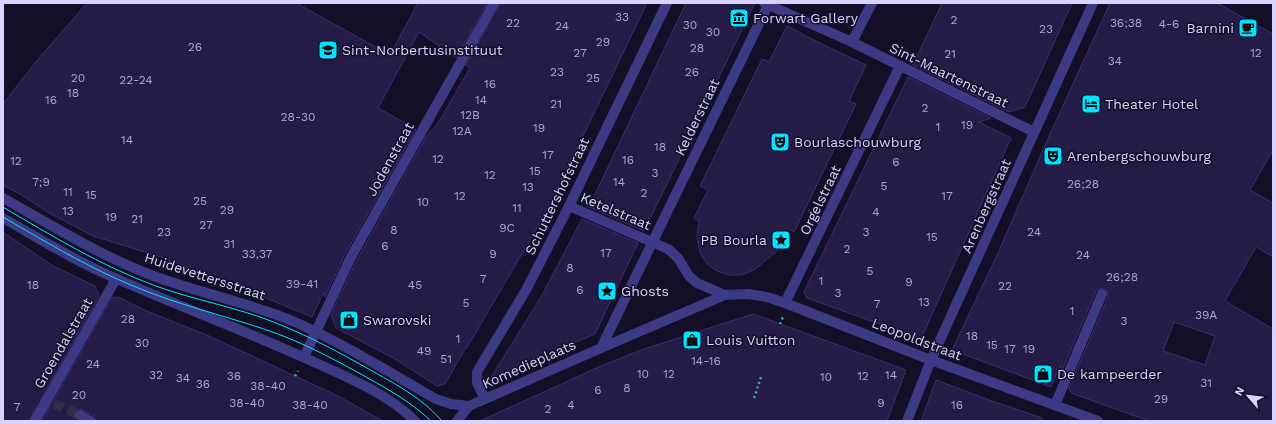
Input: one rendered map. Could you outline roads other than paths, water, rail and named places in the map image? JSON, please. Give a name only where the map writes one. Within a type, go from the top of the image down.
[{"type":"street","name":"Jodenstraat","points":[[316,332],[351,257],[494,3]]},
{"type":"street","name":"Schuttershofstraat","points":[[485,399],[477,383],[477,372],[526,290],[569,206],[667,3]]},
{"type":"street","points":[[852,42],[872,3]]},
{"type":"street","name":"Arenbergstraat","points":[[907,421],[931,360],[1093,3]]},
{"type":"street","name":"Sint-Maartenstraat","points":[[766,4],[852,42],[1034,132]]},
{"type":"street","name":"Kelderstraat","points":[[652,242],[766,4]]},
{"type":"street","name":"Orgelstraat","points":[[785,304],[900,66]]},
{"type":"street","name":"Huidevettersstraat","points":[[3,198],[93,248],[150,275],[184,287],[252,306],[316,332],[436,398],[451,404]]},
{"type":"street","name":"Ketelstraat","points":[[569,206],[668,250],[678,258],[689,276],[697,283],[725,295]]},
{"type":"street","points":[[3,218],[63,252],[116,279],[304,357],[374,391],[402,409],[416,421]]},
{"type":"street","points":[[601,348],[652,242]]},
{"type":"street","name":"Groendalstraat","points":[[35,421],[50,402],[116,279]]},
{"type":"street","name":"Leopoldstraat","points":[[725,295],[748,294],[767,297],[931,360],[1098,421]]},
{"type":"street","points":[[1055,405],[1102,294]]},
{"type":"street","name":"Komedieplaats","points":[[457,421],[469,406],[725,295]]},
{"type":"street","points":[[304,357],[316,332]]},
{"type":"street","name":"Komedieplaats","points":[[451,404],[469,406]]},
{"type":"street","points":[[80,415],[90,421]]},
{"type":"tunnel","points":[[54,404],[80,415]]},
{"type":"tram line","points":[[3,207],[76,249],[133,277],[166,290],[260,317],[318,342],[401,388],[427,406],[442,421]]},
{"type":"tram line","points":[[3,217],[113,277],[151,293],[278,334],[313,349],[393,393],[409,403],[431,421]]},
{"type":"place","name":"Forwart Gallery","points":[[739,18]]},
{"type":"place","name":"Barnini","points":[[1248,28]]},
{"type":"place","name":"Sint-Norbertusinstituut","points":[[328,50]]},
{"type":"place","name":"Theater Hotel","points":[[1091,104]]},
{"type":"place","name":"Bourlaschouwburg","points":[[780,142]]},
{"type":"place","name":"Arenbergschouwburg","points":[[1053,156]]},
{"type":"place","name":"PB Bourla","points":[[781,240]]},
{"type":"place","name":"Ghosts","points":[[607,291]]},
{"type":"place","name":"Swarovski","points":[[349,320]]},
{"type":"place","name":"Louis Vuitton","points":[[692,340]]},
{"type":"place","name":"De kampeerder","points":[[1043,374]]}]
